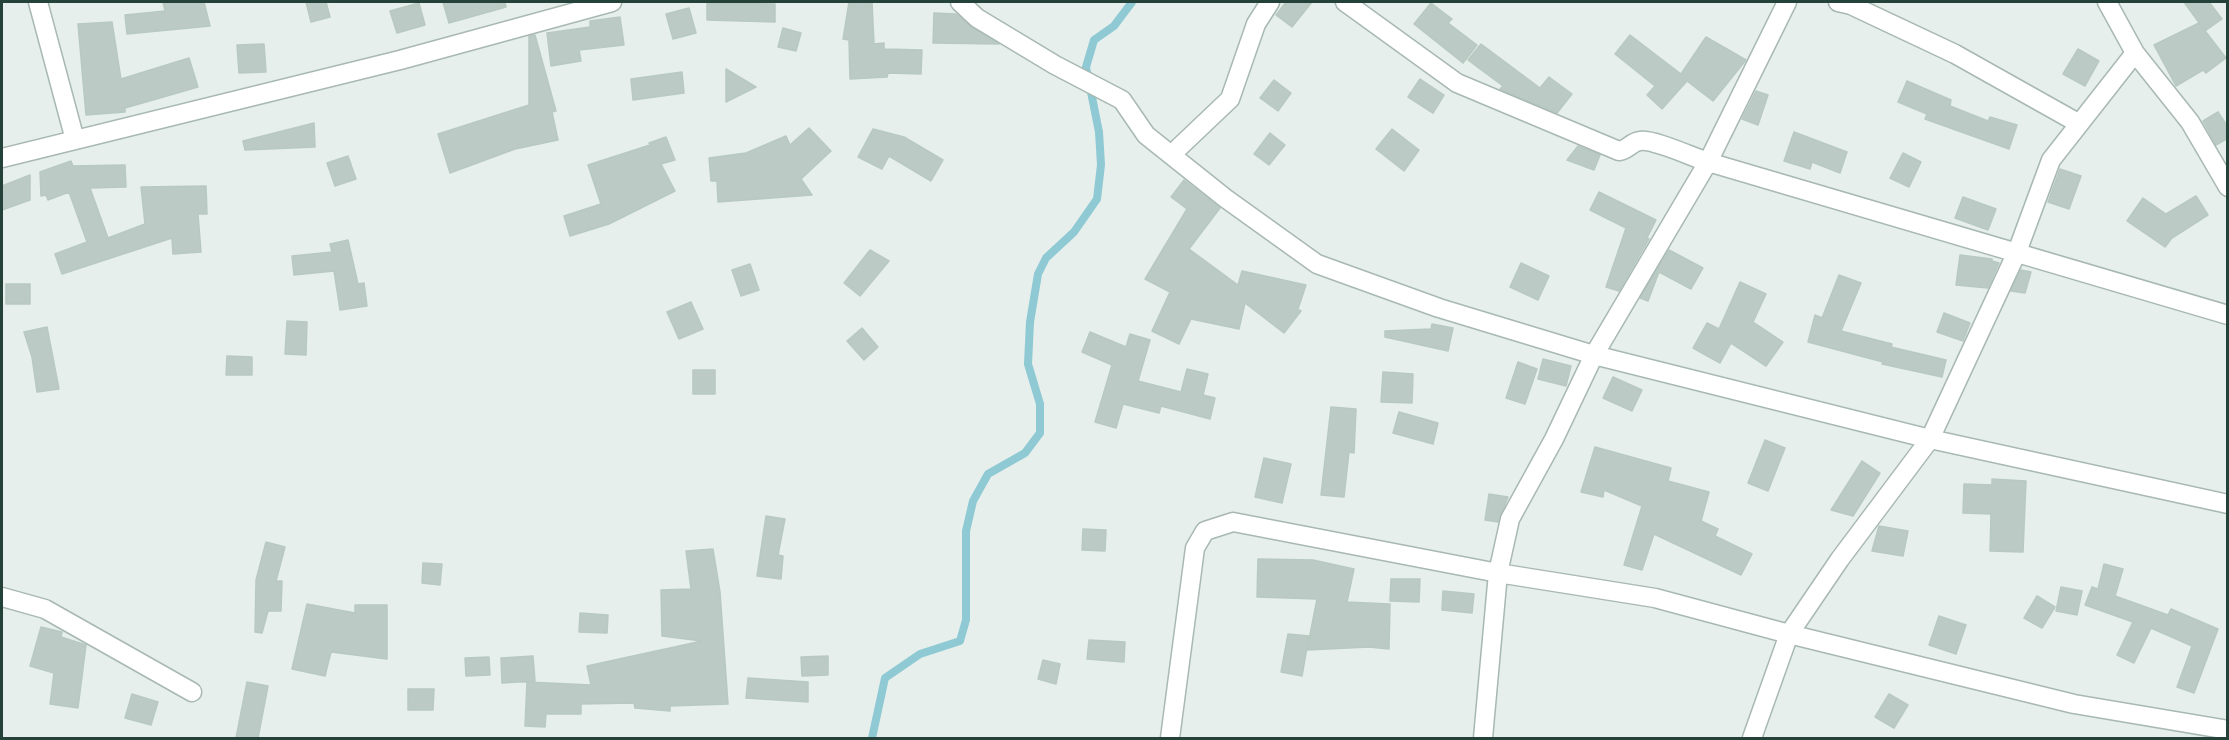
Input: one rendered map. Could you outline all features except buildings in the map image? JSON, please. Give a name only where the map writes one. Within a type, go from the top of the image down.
[{"type":"street","points":[[38,2],[75,140]]},
{"type":"street","points":[[2,158],[400,60],[612,2]]},
{"type":"street","points":[[960,2],[977,18],[1054,65],[1122,100],[1146,135],[1225,198],[1317,264],[1439,308],[1594,355],[1930,439],[2228,504]]},
{"type":"street","points":[[1171,154],[1230,99],[1256,24],[1270,2]]},
{"type":"street","points":[[1345,2],[1457,83],[1619,151],[1627,150],[1635,142],[1646,141],[1708,162],[2228,315]]},
{"type":"street","points":[[1483,738],[1498,573],[1510,519],[1554,439],[1594,355],[1708,162],[1787,2]]},
{"type":"street","points":[[2107,2],[2135,53],[2190,122],[2228,187]]},
{"type":"street","points":[[1847,3],[1956,54],[2078,123]]},
{"type":"street","points":[[1752,738],[1789,634],[1840,559],[1930,439],[2017,252],[2051,160],[2135,53]]},
{"type":"street","points":[[1170,738],[1196,548],[1205,531],[1233,522],[1498,573],[1654,598],[1789,634],[2074,704],[2228,730]]},
{"type":"street","points":[[2,597],[45,609],[192,692]]},
{"type":"waterway","points":[[872,738],[885,678],[920,654],[960,641],[966,620],[966,531],[973,501],[988,474],[1025,453],[1040,433],[1040,404],[1028,364],[1030,322],[1038,274],[1046,258],[1074,232],[1097,199],[1101,165],[1099,132],[1086,67],[1094,40],[1114,26],[1132,2]]}]
